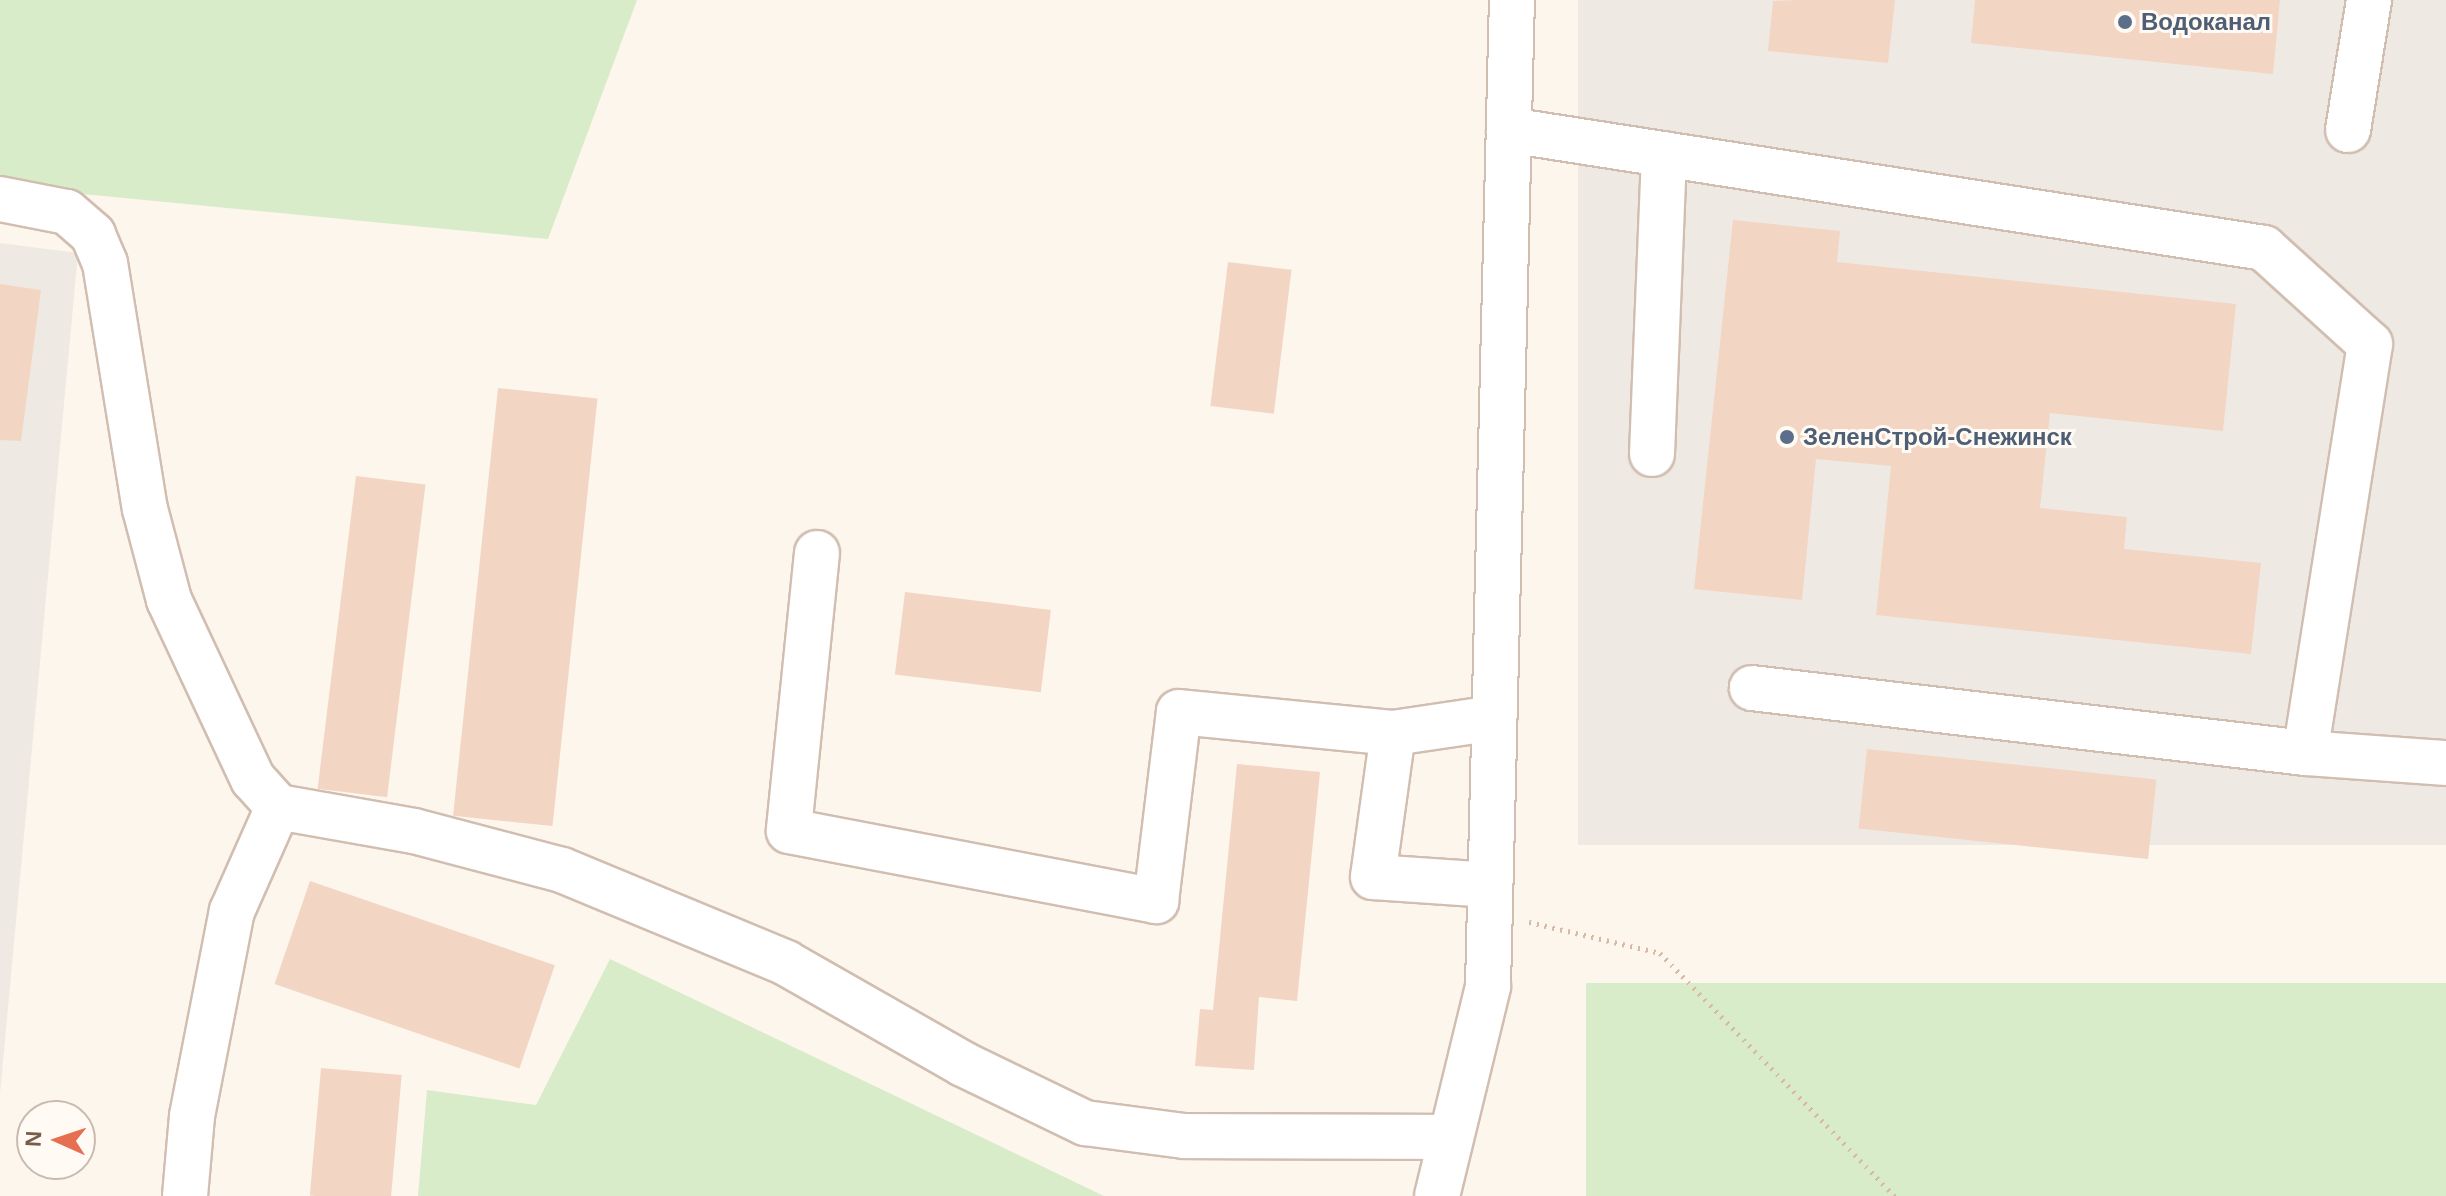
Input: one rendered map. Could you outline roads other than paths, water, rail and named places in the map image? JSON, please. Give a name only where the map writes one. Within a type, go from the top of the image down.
[{"type":"lane","points":[[1437,1196],[1447,1137],[1488,986],[1512,0]]},
{"type":"lane","points":[[2348,130],[2369,0]]},
{"type":"lane","points":[[1509,130],[2264,248],[2370,344],[2305,753]]},
{"type":"lane","points":[[1652,454],[1664,154]]},
{"type":"lane","points":[[0,199],[67,212],[93,235],[105,263],[145,509],[169,600],[253,779],[278,807],[414,831],[562,870],[786,963],[963,1064],[1085,1123],[1184,1136],[1447,1137]]},
{"type":"lane","points":[[817,553],[789,831],[1156,901],[1179,712],[1393,733],[1494,718]]},
{"type":"lane","points":[[1752,688],[2305,753],[2446,763]]},
{"type":"lane","points":[[1393,733],[1373,877],[1490,899]]},
{"type":"lane","points":[[185,1196],[192,1116],[232,911],[278,807]]},
{"type":"place","name":"Водоканал","points":[[2125,22]]},
{"type":"place","name":"ЗеленСтрой-Снежинск","points":[[1787,437]]}]
